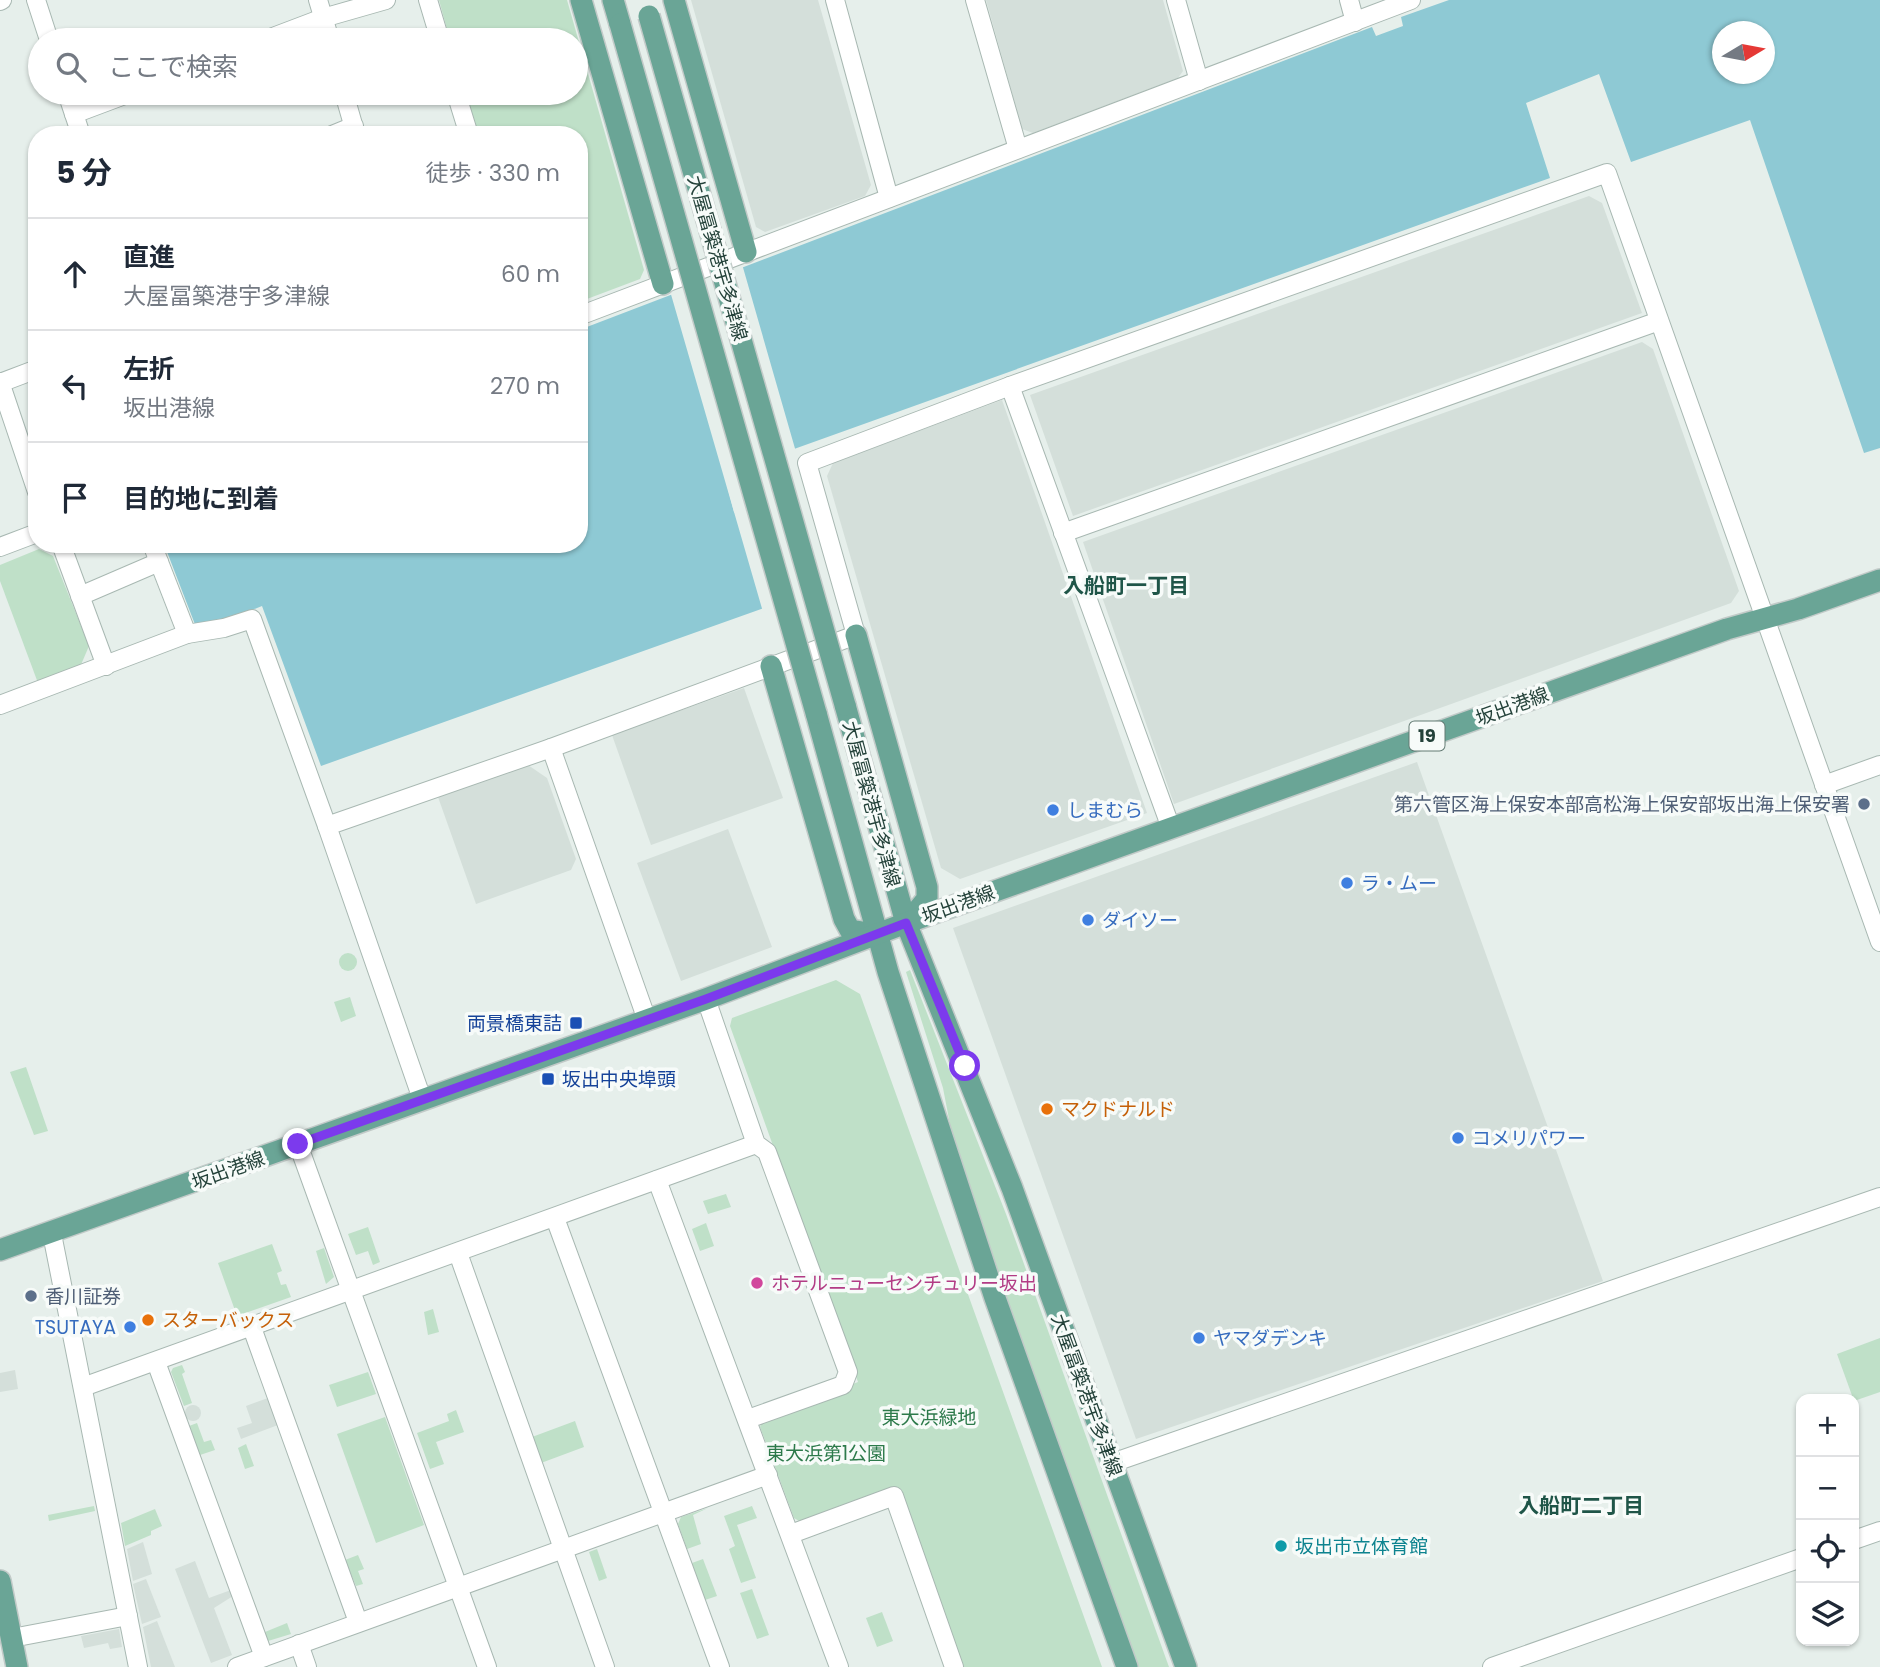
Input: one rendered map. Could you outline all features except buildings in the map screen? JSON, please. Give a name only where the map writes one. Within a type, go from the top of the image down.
[{"type":"main road","points":[[581,0],[663,284]]},
{"type":"main road","name":"大屋冨築港宇多津線","points":[[613,0],[877,934],[995,1298],[1127,1667]]},
{"type":"main road","points":[[674,0],[746,252]]},
{"type":"main road","name":"大屋冨築港宇多津線","points":[[646,8],[906,923],[1012,1188],[1186,1667]]},
{"type":"main road","name":"坂出港線","points":[[0,1251],[706,999],[906,923],[1714,633],[1880,580]]},
{"type":"main road","points":[[856,635],[927,887],[927,899],[906,923]]},
{"type":"main road","points":[[771,666],[844,919],[850,930],[877,934]]},
{"type":"main road","points":[[0,1581],[17,1667]]},
{"type":"street","points":[[36,0],[46,28]]},
{"type":"street","points":[[287,28],[321,9],[386,0]]},
{"type":"street","points":[[428,0],[436,28]]},
{"type":"street","points":[[835,0],[889,198]]},
{"type":"street","points":[[975,0],[1017,149]]},
{"type":"street","points":[[1176,0],[1199,81]]},
{"type":"street","points":[[1349,0],[1355,22]]},
{"type":"street","points":[[588,313],[1411,0]]},
{"type":"street","points":[[321,9],[327,28]]},
{"type":"street","points":[[71,105],[78,126]]},
{"type":"street","points":[[74,114],[98,105]]},
{"type":"street","points":[[348,105],[354,126]]},
{"type":"street","points":[[460,105],[466,126]]},
{"type":"street","points":[[327,826],[551,748],[856,635],[807,463],[1010,386],[1607,173],[1880,942]]},
{"type":"street","points":[[1063,533],[1659,321]]},
{"type":"street","points":[[28,372],[0,383],[28,465]]},
{"type":"street","points":[[1010,386],[1171,828]]},
{"type":"street","points":[[0,547],[28,536]]},
{"type":"street","points":[[64,553],[106,666]]},
{"type":"street","points":[[156,553],[187,634]]},
{"type":"street","points":[[80,596],[159,562]]},
{"type":"street","points":[[0,705],[187,634],[224,628],[252,619],[422,1099]]},
{"type":"street","points":[[551,748],[647,1020]]},
{"type":"street","points":[[1824,785],[1880,765]]},
{"type":"street","points":[[706,999],[756,1144],[767,1152],[848,1372],[843,1385],[748,1419]]},
{"type":"street","points":[[298,1144],[487,1667]]},
{"type":"street","points":[[83,1387],[756,1144]]},
{"type":"street","points":[[657,1180],[839,1667]]},
{"type":"street","points":[[1112,1463],[1880,1197]]},
{"type":"street","points":[[555,1218],[720,1667]]},
{"type":"street","points":[[52,1234],[138,1667]]},
{"type":"street","points":[[458,1252],[604,1667]]},
{"type":"street","points":[[251,1325],[358,1622]]},
{"type":"street","points":[[156,1362],[264,1657]]},
{"type":"street","points":[[237,1667],[768,1475]]},
{"type":"street","points":[[791,1534],[894,1496],[954,1667]]},
{"type":"street","points":[[1859,1538],[1880,1531]]},
{"type":"street","points":[[1492,1667],[1796,1560]]},
{"type":"street","points":[[12,1638],[128,1616]]},
{"type":"street","points":[[299,1644],[307,1667]]},
{"type":"shaded area","points":[[691,0],[818,0],[871,185],[865,196],[765,232],[756,227]]},
{"type":"shaded area","points":[[986,0],[1163,0],[1183,71],[1178,78],[1033,133],[1022,129]]},
{"type":"shaded area","points":[[1589,196],[1602,203],[1642,313],[1073,516],[1030,395]]},
{"type":"shaded area","points":[[1642,342],[1653,349],[1739,591],[1731,603],[1174,804],[1083,542]]},
{"type":"shaded area","points":[[1002,400],[1147,813],[960,879],[941,868],[827,476],[833,463]]},
{"type":"shaded area","points":[[744,688],[783,798],[651,845],[612,735]]},
{"type":"shaded area","points":[[1417,762],[1603,1281],[1136,1439],[953,928]]},
{"type":"shaded area","points":[[528,765],[547,778],[576,859],[571,870],[476,904],[438,797]]},
{"type":"shaded area","points":[[728,829],[772,947],[681,981],[637,863]]},
{"type":"shaded area","points":[[15,1370],[18,1389],[0,1392],[0,1373]]},
{"type":"shaded area","points":[[268,1398],[278,1425],[241,1439],[237,1428],[252,1423],[246,1406]]},
{"type":"shaded area","points":[[193,1405],[199,1407],[199,1419],[193,1421],[187,1419],[185,1413],[187,1407]]},
{"type":"shaded area","points":[[143,1542],[152,1574],[133,1581],[127,1549]]},
{"type":"shaded area","points":[[195,1561],[209,1598],[231,1590],[233,1596],[214,1608],[232,1655],[211,1663],[175,1569]]},
{"type":"shaded area","points":[[146,1579],[161,1617],[142,1624],[133,1584]]},
{"type":"shaded area","points":[[157,1621],[175,1667],[151,1667],[143,1627]]},
{"type":"shaded area","points":[[119,1629],[122,1647],[110,1649],[108,1643],[84,1648],[81,1636]]},
{"type":"green space","points":[[439,0],[567,0],[575,28],[447,28]]},
{"type":"green space","points":[[588,74],[644,270],[640,279],[588,299],[588,126],[475,126],[469,105],[588,105]]},
{"type":"green space","points":[[29,553],[47,553],[53,556],[89,646],[80,667],[38,683],[0,581],[0,565]]},
{"type":"green space","points":[[348,953],[356,958],[357,962],[352,970],[348,971],[340,966],[339,962],[344,954]]},
{"type":"green space","points":[[910,970],[1006,1214],[1169,1667],[1138,1667],[977,1222],[953,1140],[943,1088],[906,972]]},
{"type":"green space","name":"東大浜緑地","points":[[836,980],[860,994],[1102,1667],[960,1667],[895,1488],[799,1521],[794,1518],[760,1427],[763,1420],[858,1382],[730,1026],[732,1018]]},
{"type":"green space","points":[[350,997],[356,1016],[341,1022],[334,1002]]},
{"type":"green space","points":[[26,1067],[48,1131],[34,1135],[10,1072]]},
{"type":"green space","points":[[726,1194],[731,1207],[708,1214],[703,1201]]},
{"type":"green space","points":[[706,1223],[714,1246],[700,1251],[692,1229]]},
{"type":"green space","points":[[368,1227],[380,1262],[373,1265],[368,1251],[356,1255],[348,1234]]},
{"type":"green space","points":[[272,1244],[282,1271],[277,1273],[281,1285],[286,1284],[291,1297],[237,1316],[218,1263]]},
{"type":"green space","points":[[324,1248],[334,1277],[326,1284],[316,1251]]},
{"type":"green space","points":[[433,1309],[439,1332],[428,1335],[424,1312]]},
{"type":"green space","points":[[1880,1338],[1880,1392],[1859,1399],[1859,1394],[1851,1394],[1837,1354]]},
{"type":"green space","points":[[182,1365],[185,1372],[182,1374],[192,1403],[184,1406],[171,1372],[173,1368]]},
{"type":"green space","points":[[368,1372],[376,1394],[337,1407],[329,1385]]},
{"type":"green space","points":[[456,1410],[464,1432],[436,1442],[444,1464],[430,1469],[417,1433],[449,1421],[447,1414]]},
{"type":"green space","points":[[385,1417],[424,1525],[376,1543],[337,1434]]},
{"type":"green space","points":[[575,1421],[584,1447],[541,1463],[532,1437]]},
{"type":"green space","points":[[197,1423],[204,1442],[211,1440],[215,1450],[200,1455],[189,1426]]},
{"type":"green space","points":[[246,1444],[254,1466],[245,1469],[238,1448]]},
{"type":"green space","points":[[94,1506],[95,1511],[49,1521],[48,1515]]},
{"type":"green space","points":[[752,1506],[757,1518],[737,1525],[756,1578],[741,1583],[729,1549],[735,1546],[724,1516]]},
{"type":"green space","points":[[708,1508],[693,1515],[701,1544],[687,1549],[678,1524],[681,1517]]},
{"type":"green space","points":[[155,1509],[162,1526],[151,1531],[151,1535],[125,1546],[121,1523]]},
{"type":"green space","points":[[597,1549],[607,1578],[599,1581],[589,1552]]},
{"type":"green space","points":[[358,1555],[364,1569],[358,1571],[363,1584],[356,1586],[345,1560]]},
{"type":"green space","points":[[703,1559],[717,1596],[705,1600],[692,1563]]},
{"type":"green space","points":[[752,1589],[769,1635],[757,1639],[740,1593]]},
{"type":"green space","points":[[882,1612],[893,1641],[877,1647],[866,1618]]},
{"type":"green space","points":[[287,1623],[291,1634],[268,1641],[265,1632]]},
{"type":"water","points":[[1449,0],[1880,0],[1880,448],[1864,453],[1750,120],[1631,162],[1599,74],[1526,103],[1550,178],[724,474],[734,512],[803,594],[321,766],[262,606],[219,623],[196,627],[167,553],[588,553],[588,327],[1372,27],[1376,36],[1403,26],[1401,17]]},
{"type":"pier","points":[[742,264],[796,452],[728,477],[737,508],[776,495],[805,597],[763,612],[670,291]]},
{"type":"place","name":"第六管区海上保安本部高松海上保安部坂出海上保安署","points":[[1864,804]]},
{"type":"place","name":"しまむら","points":[[1053,810]]},
{"type":"place","name":"ラ・ムー","points":[[1347,883]]},
{"type":"place","name":"ダイソー","points":[[1088,920]]},
{"type":"place","name":"両景橋東詰","points":[[576,1023]]},
{"type":"place","name":"坂出中央埠頭","points":[[548,1079]]},
{"type":"place","name":"マクドナルド","points":[[1047,1109]]},
{"type":"place","name":"コメリパワー","points":[[1458,1138]]},
{"type":"place","name":"ホテルニューセンチュリー坂出","points":[[757,1283]]},
{"type":"place","name":"香川証券","points":[[31,1296]]},
{"type":"place","name":"スターバックス","points":[[148,1320]]},
{"type":"place","name":"TSUTAYA","points":[[130,1327]]},
{"type":"place","name":"ヤマダデンキ","points":[[1199,1338]]},
{"type":"place","name":"坂出市立体育館","points":[[1281,1546]]},
{"type":"district","name":"入船町一丁目","points":[[1126,586]]},
{"type":"district","name":"入船町二丁目","points":[[1581,1506]]},
{"type":"route","points":[[298,1144],[706,999],[906,923],[965,1066]]},
{"type":"park label","name":"東大浜第1公園","points":[[826,1453]]}]
